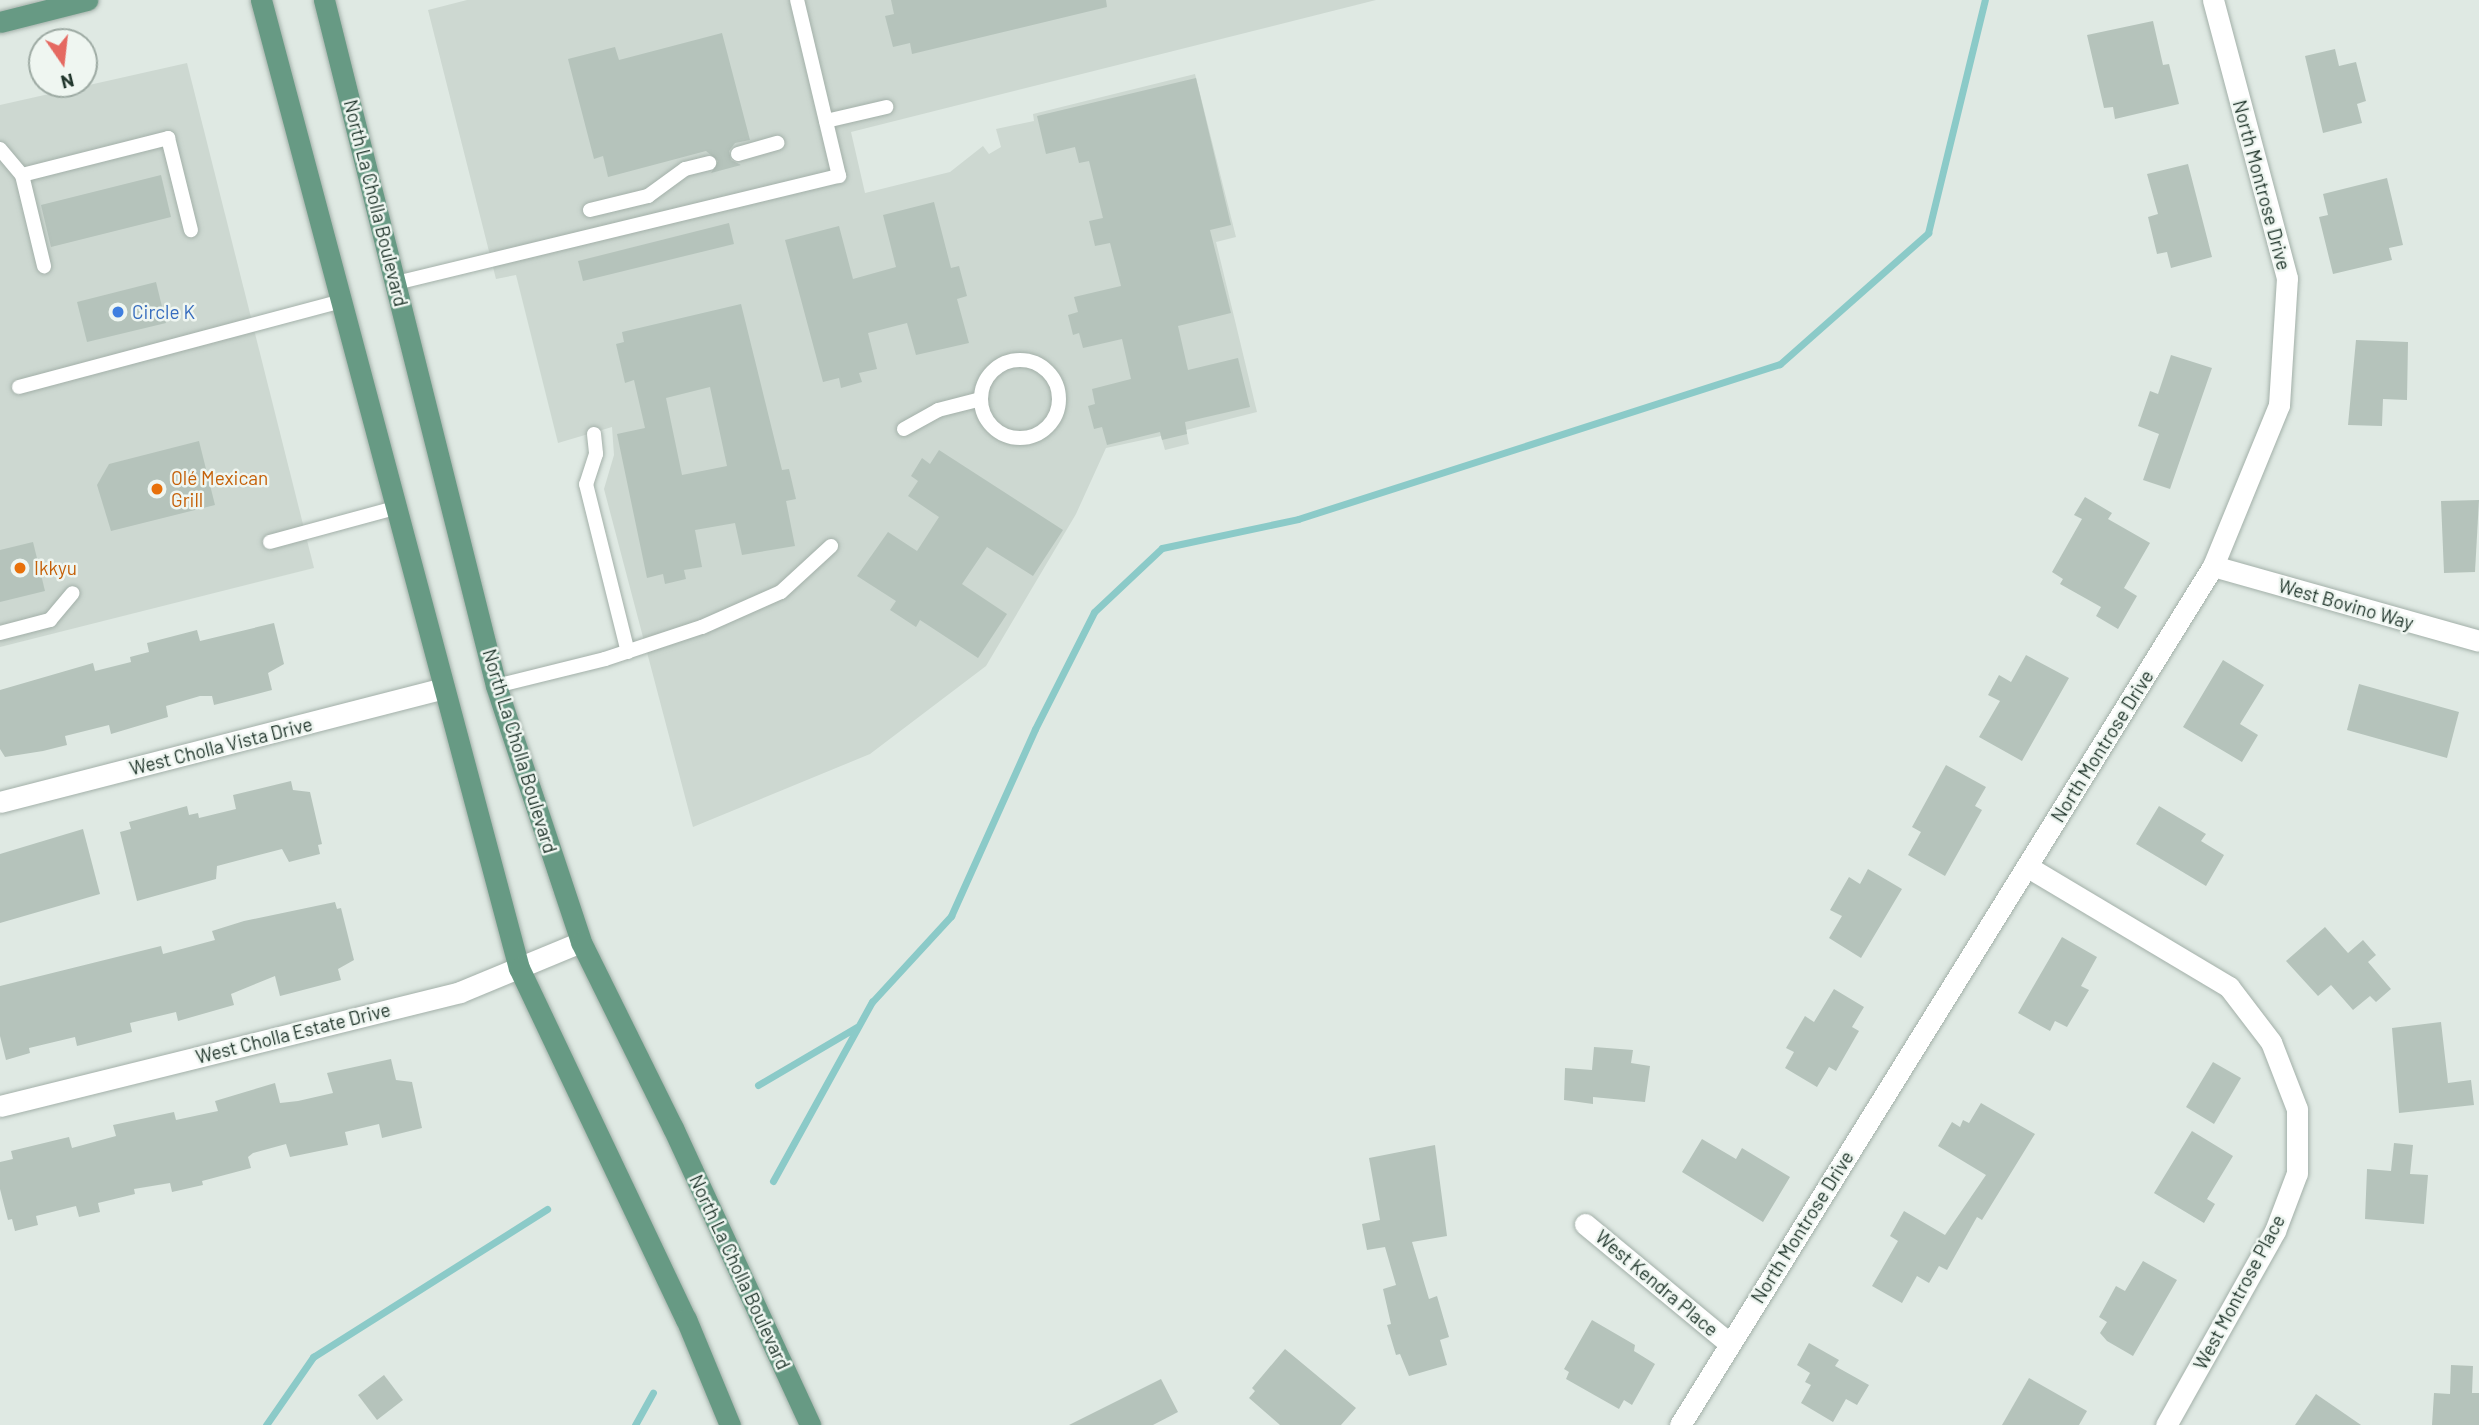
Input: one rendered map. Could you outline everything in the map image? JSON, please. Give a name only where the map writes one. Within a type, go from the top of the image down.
[{"type":"main road","points":[[0,22],[87,0]]},
{"type":"main road","points":[[261,0],[441,689],[519,968],[686,1319],[730,1425]]},
{"type":"main road","name":"North La Cholla Boulevard","points":[[324,0],[496,687],[581,942],[679,1140],[810,1425]]},
{"type":"street","name":"North Montrose Drive","points":[[1680,1425],[2213,566],[2279,405],[2287,278],[2213,0]]},
{"type":"street","name":"West Bovino Way","points":[[2213,566],[2479,641]]},
{"type":"street","name":"West Cholla Vista Drive","points":[[0,802],[441,689]]},
{"type":"street","name":"West Montrose Place","points":[[2028,867],[2229,987],[2271,1042],[2297,1109],[2297,1173],[2275,1231],[2166,1425]]},
{"type":"street","name":"West Cholla Estate Drive","points":[[0,1106],[460,992],[581,942]]},
{"type":"street","name":"West Kendra Place","points":[[1585,1224],[1729,1343]]},
{"type":"lane","points":[[396,283],[839,176],[797,0]]},
{"type":"lane","points":[[826,121],[886,107]]},
{"type":"lane","points":[[22,175],[168,138],[191,230]]},
{"type":"lane","points":[[738,154],[777,143]]},
{"type":"lane","points":[[0,149],[22,175],[44,266]]},
{"type":"lane","points":[[590,210],[648,196],[685,169],[709,163]]},
{"type":"lane","points":[[19,387],[339,302]]},
{"type":"lane","points":[[1013,361],[1040,365],[1050,374],[1059,398],[1052,422],[1032,436],[1020,438],[997,431],[988,422],[981,399],[990,374],[1013,361]]},
{"type":"lane","points":[[904,429],[938,410],[981,399]]},
{"type":"lane","points":[[594,433],[596,454],[586,484],[628,652]]},
{"type":"lane","points":[[270,542],[395,508]]},
{"type":"lane","points":[[496,687],[628,652],[702,627],[781,592],[831,546]]},
{"type":"lane","points":[[0,633],[50,620],[73,593]]},
{"type":"shaded area","points":[[467,0],[1376,0],[851,132],[865,193],[950,172],[983,146],[989,154],[1001,147],[996,129],[1034,121],[1033,114],[1195,74],[1236,237],[1216,242],[1257,412],[1186,430],[1189,444],[1165,450],[1161,436],[1106,448],[1076,514],[986,666],[870,754],[693,827],[604,489],[614,455],[612,427],[558,443],[516,275],[496,279],[428,10]]},
{"type":"shaded area","points":[[187,63],[314,568],[0,647],[0,105],[31,98],[98,98],[98,83]]},
{"type":"building","points":[[891,0],[1106,0],[1107,7],[912,54],[910,43],[893,47],[885,16],[894,14]]},
{"type":"building","points":[[2153,21],[2163,65],[2169,64],[2179,104],[2115,119],[2113,107],[2104,108],[2087,35]]},
{"type":"building","points":[[722,33],[750,140],[735,143],[729,151],[731,160],[741,165],[711,173],[718,161],[706,151],[608,177],[603,156],[594,159],[568,59],[615,47],[619,60]]},
{"type":"building","points":[[2335,49],[2339,66],[2356,62],[2366,101],[2357,104],[2362,123],[2323,133],[2305,56]]},
{"type":"building","points":[[1196,78],[1231,225],[1210,230],[1231,313],[1178,326],[1188,370],[1238,358],[1250,407],[1185,422],[1187,434],[1162,440],[1160,432],[1107,445],[1102,427],[1094,429],[1088,406],[1095,404],[1092,389],[1131,379],[1122,339],[1083,348],[1079,333],[1073,335],[1068,315],[1078,312],[1074,297],[1121,286],[1110,243],[1095,246],[1089,221],[1103,218],[1089,161],[1079,163],[1075,147],[1046,154],[1037,116]]},
{"type":"building","points":[[2188,164],[2212,257],[2171,268],[2167,252],[2157,254],[2148,217],[2158,214],[2147,174]]},
{"type":"building","points":[[161,175],[171,217],[51,247],[41,205]]},
{"type":"building","points":[[2387,178],[2403,245],[2389,248],[2392,260],[2333,274],[2319,217],[2328,215],[2323,194]]},
{"type":"building","points":[[934,202],[951,268],[959,266],[967,296],[957,299],[969,343],[916,355],[907,323],[868,333],[877,369],[859,373],[862,382],[841,388],[839,378],[823,382],[785,240],[839,226],[853,279],[896,267],[883,215]]},
{"type":"building","points":[[729,223],[734,244],[583,281],[578,261]]},
{"type":"building","points":[[156,282],[166,323],[87,342],[77,302]]},
{"type":"building","points":[[741,304],[782,470],[789,469],[796,499],[786,501],[795,546],[742,555],[735,523],[695,530],[702,567],[684,570],[686,579],[665,584],[663,574],[647,578],[617,434],[645,428],[634,380],[625,383],[616,344],[624,342],[622,332]],"holes":[[[710,387],[727,466],[682,475],[666,398]]]},
{"type":"building","points":[[2356,340],[2408,342],[2407,400],[2383,399],[2382,426],[2348,425]]},
{"type":"building","points":[[2171,355],[2212,368],[2170,489],[2143,480],[2159,434],[2138,426],[2150,391],[2158,394]]},
{"type":"building","points":[[199,441],[215,505],[111,531],[97,485],[109,464]]},
{"type":"building","points":[[939,450],[1063,530],[1033,576],[987,547],[962,584],[1007,614],[978,658],[920,620],[916,627],[890,610],[896,601],[857,576],[888,532],[917,551],[939,517],[908,496],[918,481],[911,476],[922,458],[930,464]]},
{"type":"building","points":[[2085,497],[2112,513],[2108,519],[2150,543],[2124,588],[2137,596],[2118,629],[2096,616],[2101,607],[2060,584],[2063,579],[2052,572],[2082,519],[2074,515]]},
{"type":"building","points":[[2479,500],[2475,572],[2444,573],[2441,501]]},
{"type":"building","points":[[33,542],[45,591],[0,602],[0,550]]},
{"type":"building","points":[[274,623],[284,664],[268,673],[272,690],[214,705],[212,696],[200,696],[166,706],[168,717],[111,734],[109,725],[65,736],[67,745],[43,751],[5,757],[0,749],[0,690],[93,663],[95,671],[131,662],[130,657],[149,652],[147,643],[197,630],[200,641]]},
{"type":"building","points":[[2026,655],[2069,678],[2022,761],[1979,737],[2000,701],[1988,695],[1999,675],[2011,682]]},
{"type":"building","points":[[2223,660],[2264,685],[2240,724],[2258,735],[2242,762],[2183,727]]},
{"type":"building","points":[[2359,684],[2459,712],[2447,758],[2347,730]]},
{"type":"building","points":[[1946,765],[1986,787],[1975,806],[1982,810],[1945,876],[1908,855],[1921,832],[1912,827]]},
{"type":"building","points":[[291,781],[293,790],[310,792],[322,844],[318,845],[320,854],[289,862],[282,849],[217,866],[216,879],[137,901],[120,832],[131,829],[129,822],[187,806],[189,815],[198,813],[199,818],[236,809],[233,795]]},
{"type":"building","points":[[2159,806],[2206,834],[2201,841],[2224,855],[2206,886],[2136,844]]},
{"type":"building","points":[[83,829],[100,894],[0,923],[0,854]]},
{"type":"building","points":[[1868,869],[1902,889],[1861,958],[1829,938],[1842,916],[1830,910],[1849,877],[1860,884]]},
{"type":"building","points":[[335,902],[337,909],[341,908],[354,960],[338,969],[341,980],[280,996],[275,976],[231,994],[234,1005],[178,1021],[176,1012],[130,1023],[132,1032],[77,1046],[75,1037],[29,1048],[30,1053],[6,1060],[0,1036],[0,986],[161,946],[163,954],[215,940],[212,931],[244,921]]},
{"type":"building","points":[[2325,927],[2348,953],[2363,940],[2376,955],[2368,962],[2391,989],[2376,1002],[2370,996],[2353,1010],[2331,985],[2318,996],[2286,961]]},
{"type":"building","points":[[2062,937],[2097,957],[2081,986],[2089,990],[2067,1027],[2055,1021],[2050,1031],[2018,1013]]},
{"type":"building","points":[[1834,989],[1864,1007],[1852,1027],[1859,1031],[1836,1071],[1829,1067],[1817,1087],[1785,1068],[1794,1052],[1786,1048],[1805,1016],[1814,1022]]},
{"type":"building","points":[[2441,1022],[2448,1083],[2471,1080],[2474,1105],[2399,1113],[2392,1028]]},
{"type":"building","points":[[1594,1047],[1633,1050],[1631,1063],[1650,1066],[1645,1102],[1593,1097],[1593,1104],[1564,1100],[1565,1068],[1592,1070]]},
{"type":"building","points":[[391,1059],[396,1080],[412,1082],[422,1128],[382,1138],[379,1124],[345,1132],[348,1145],[290,1157],[286,1144],[253,1153],[248,1157],[251,1168],[202,1181],[203,1185],[172,1192],[170,1183],[134,1189],[135,1194],[98,1203],[100,1212],[79,1217],[76,1206],[36,1216],[38,1225],[15,1231],[12,1219],[8,1220],[0,1189],[0,1162],[13,1159],[11,1151],[69,1137],[72,1148],[116,1136],[113,1125],[174,1112],[176,1120],[218,1111],[215,1101],[275,1083],[280,1103],[333,1093],[327,1073]]},
{"type":"building","points":[[2213,1062],[2241,1078],[2214,1124],[2186,1107]]},
{"type":"building","points":[[1981,1103],[2035,1134],[1982,1220],[1977,1217],[1947,1270],[1939,1266],[1929,1283],[1917,1276],[1902,1303],[1872,1286],[1898,1241],[1890,1236],[1904,1211],[1945,1235],[1986,1175],[1938,1146],[1952,1122],[1960,1127],[1963,1120],[1969,1123]]},
{"type":"building","points":[[2192,1131],[2233,1156],[2207,1199],[2215,1204],[2204,1223],[2154,1193]]},
{"type":"building","points":[[1702,1139],[1736,1159],[1742,1148],[1790,1177],[1763,1222],[1682,1172]]},
{"type":"building","points":[[2394,1143],[2413,1145],[2410,1174],[2428,1175],[2424,1224],[2365,1219],[2367,1169],[2391,1171]]},
{"type":"building","points":[[1435,1145],[1447,1236],[1412,1242],[1429,1299],[1437,1296],[1449,1337],[1440,1340],[1447,1365],[1409,1376],[1400,1354],[1396,1355],[1387,1325],[1391,1324],[1383,1289],[1396,1285],[1385,1247],[1367,1250],[1362,1224],[1380,1220],[1369,1158]]},
{"type":"building","points":[[2143,1261],[2177,1280],[2133,1356],[2107,1341],[2100,1333],[2107,1322],[2099,1317],[2116,1286],[2125,1291]]},
{"type":"building","points":[[1592,1320],[1635,1345],[1634,1351],[1655,1364],[1632,1405],[1624,1400],[1619,1409],[1566,1379],[1569,1372],[1564,1369]]},
{"type":"building","points":[[1809,1343],[1839,1360],[1835,1366],[1869,1385],[1857,1405],[1846,1399],[1833,1422],[1801,1403],[1811,1385],[1805,1382],[1810,1373],[1797,1365]]},
{"type":"building","points":[[1285,1349],[1356,1408],[1341,1425],[1280,1425],[1249,1398],[1255,1391],[1252,1388]]},
{"type":"building","points":[[2451,1365],[2473,1366],[2472,1393],[2479,1393],[2479,1425],[2432,1425],[2434,1393],[2450,1394]]},
{"type":"building","points":[[384,1375],[403,1400],[377,1420],[358,1395]]},
{"type":"building","points":[[2029,1378],[2087,1411],[2079,1425],[2002,1425]]},
{"type":"building","points":[[1161,1379],[1178,1412],[1153,1425],[1069,1425]]},
{"type":"building","points":[[2316,1394],[2361,1425],[2295,1425]]},
{"type":"waterway","points":[[773,1181],[872,1002],[951,916],[1035,729],[1094,612],[1162,548],[1298,519],[1780,364],[1928,233],[1985,0]]},
{"type":"waterway","points":[[758,1085],[857,1027]]},
{"type":"waterway","points":[[266,1425],[313,1357],[547,1209]]},
{"type":"waterway","points":[[635,1425],[653,1393]]},
{"type":"place","name":"Circle K","points":[[118,312]]},
{"type":"place","name":"Olé Mexican Grill","points":[[157,489]]},
{"type":"place","name":"Ikkyu","points":[[20,568]]}]
